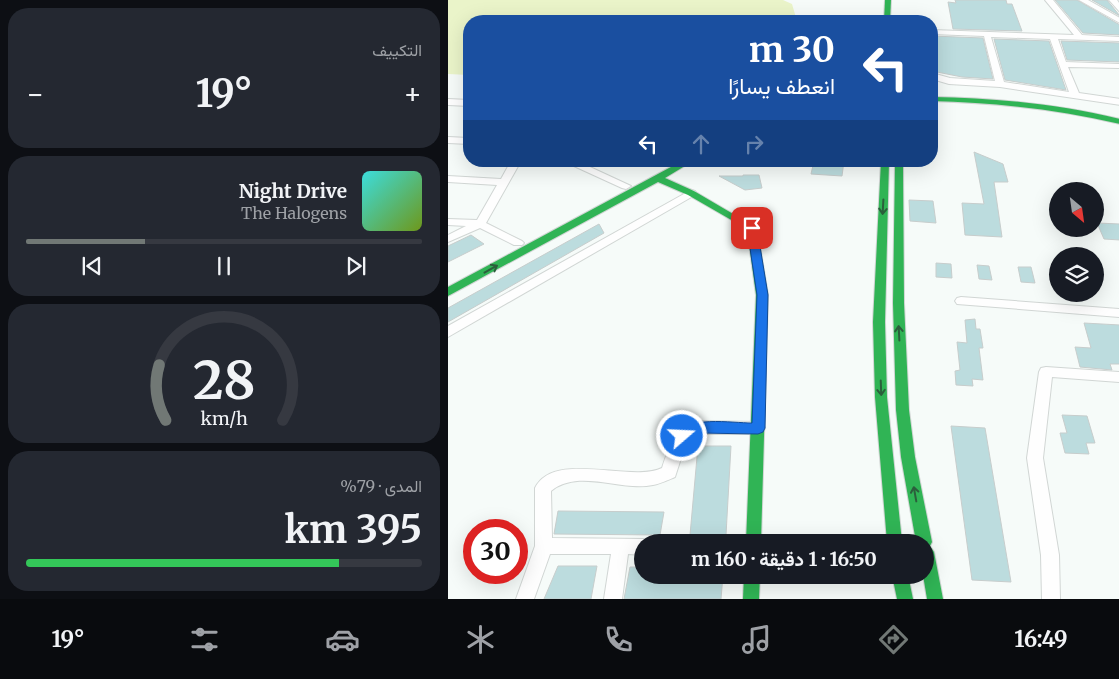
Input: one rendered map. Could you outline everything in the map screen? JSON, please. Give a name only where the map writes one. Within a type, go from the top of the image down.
[{"type":"main road","points":[[887,15],[888,0]]},
{"type":"main road","points":[[898,0],[898,15]]},
{"type":"main road","points":[[938,90],[1054,99],[1120,114]]},
{"type":"main road","points":[[938,99],[984,100],[1052,106],[1120,122]]},
{"type":"main road","points":[[466,269],[662,167]]},
{"type":"main road","points":[[448,292],[678,167]]},
{"type":"main road","points":[[885,167],[879,332],[881,397],[894,534]]},
{"type":"main road","points":[[900,167],[898,315],[903,407],[905,437],[923,534]]},
{"type":"main road","points":[[657,178],[691,193],[752,228],[762,295],[754,534]]},
{"type":"main road","points":[[751,599],[752,584]]},
{"type":"main road","points":[[902,584],[905,599]]},
{"type":"main road","points":[[932,584],[935,599]]},
{"type":"street","points":[[1049,0],[1080,38]]},
{"type":"street","points":[[1083,0],[1120,21]]},
{"type":"street","points":[[1113,0],[1120,10]]},
{"type":"street","points":[[1102,10],[1120,10]]},
{"type":"street","points":[[938,32],[1120,39]]},
{"type":"street","points":[[987,34],[1000,84]]},
{"type":"street","points":[[1053,37],[1075,95]]},
{"type":"street","points":[[1063,64],[1120,66]]},
{"type":"street","points":[[938,78],[949,81],[1000,84],[1120,102]]},
{"type":"street","points":[[448,102],[463,103]]},
{"type":"street","points":[[448,140],[463,141]]},
{"type":"street","points":[[448,239],[480,224],[513,167]]},
{"type":"street","points":[[582,167],[626,186]]},
{"type":"street","points":[[448,179],[504,182]]},
{"type":"street","points":[[448,332],[691,193]]},
{"type":"street","points":[[448,222],[480,224],[518,243]]},
{"type":"street","points":[[962,301],[1120,313]]},
{"type":"street","points":[[1051,599],[1050,555],[1035,458],[1046,372],[1120,377]]},
{"type":"street","points":[[525,599],[544,546],[543,488],[549,480],[565,475],[653,479],[669,472],[682,436],[688,430],[698,427],[758,428]]},
{"type":"street","points":[[544,546],[634,547]]},
{"type":"street","points":[[613,599],[621,547]]},
{"type":"green space","points":[[448,0],[783,0],[792,4],[795,15],[463,15],[463,75],[448,74]]},
{"type":"building","points":[[955,0],[1006,0],[1007,4],[1012,4],[1022,31],[953,29],[948,2],[956,3]]},
{"type":"building","points":[[1055,0],[1077,0],[1120,25],[1120,35],[1083,33]]},
{"type":"building","points":[[1092,0],[1107,0],[1120,16]]},
{"type":"building","points":[[938,36],[983,38],[993,79],[962,77],[938,72]]},
{"type":"building","points":[[994,39],[1049,41],[1066,90],[1005,80]]},
{"type":"building","points":[[1061,41],[1120,43],[1120,62],[1067,60]]},
{"type":"building","points":[[974,152],[1003,164],[1008,182],[994,182],[1002,237],[965,235],[962,203],[984,204]]},
{"type":"building","points":[[813,167],[843,167],[842,176],[811,174]]},
{"type":"building","points":[[759,175],[762,188],[745,190],[719,176],[743,176]]},
{"type":"building","points":[[909,200],[933,201],[936,223],[910,221]]},
{"type":"building","points":[[1104,223],[1120,224],[1120,240],[1104,239]]},
{"type":"building","points":[[599,224],[604,233],[448,322],[448,308]]},
{"type":"building","points":[[471,235],[484,244],[448,262],[448,246]]},
{"type":"building","points":[[936,263],[951,264],[952,278],[936,277]]},
{"type":"building","points":[[977,265],[989,266],[992,280],[979,279]]},
{"type":"building","points":[[1018,267],[1031,267],[1035,283],[1021,282]]},
{"type":"building","points":[[975,319],[976,329],[980,329],[983,348],[979,348],[983,380],[972,379],[973,386],[956,385],[955,371],[960,370],[957,342],[967,343],[965,320]]},
{"type":"building","points":[[1084,323],[1120,325],[1120,364],[1110,364],[1112,370],[1080,367],[1075,347],[1091,348]]},
{"type":"building","points":[[1062,415],[1087,416],[1095,443],[1086,443],[1089,454],[1065,453],[1060,433],[1067,433]]},
{"type":"building","points":[[951,426],[985,428],[1011,582],[972,580]]},
{"type":"building","points":[[698,446],[731,446],[726,534],[690,534]]},
{"type":"building","points":[[558,511],[664,512],[660,534],[554,534]]},
{"type":"building","points":[[558,566],[597,566],[591,599],[544,599]]},
{"type":"building","points":[[630,567],[634,567],[634,584],[722,584],[721,599],[624,599]]},
{"type":"traffic: fast","points":[[887,15],[888,0]]},
{"type":"traffic: fast","points":[[938,99],[1027,105],[1073,111],[1120,122]]},
{"type":"traffic: fast","points":[[448,292],[678,167]]},
{"type":"traffic: fast","points":[[885,167],[879,322],[881,397],[894,534]]},
{"type":"traffic: fast","points":[[899,167],[899,303],[903,410],[906,445],[922,534]]},
{"type":"traffic: fast","points":[[657,178],[691,193],[752,228],[762,295],[754,534]]},
{"type":"traffic: fast","points":[[751,599],[752,584]]},
{"type":"traffic: fast","points":[[902,584],[905,599]]},
{"type":"traffic: fast","points":[[932,584],[935,599]]},
{"type":"route","points":[[682,436],[688,430],[698,427],[758,428],[762,295],[752,228]]}]
